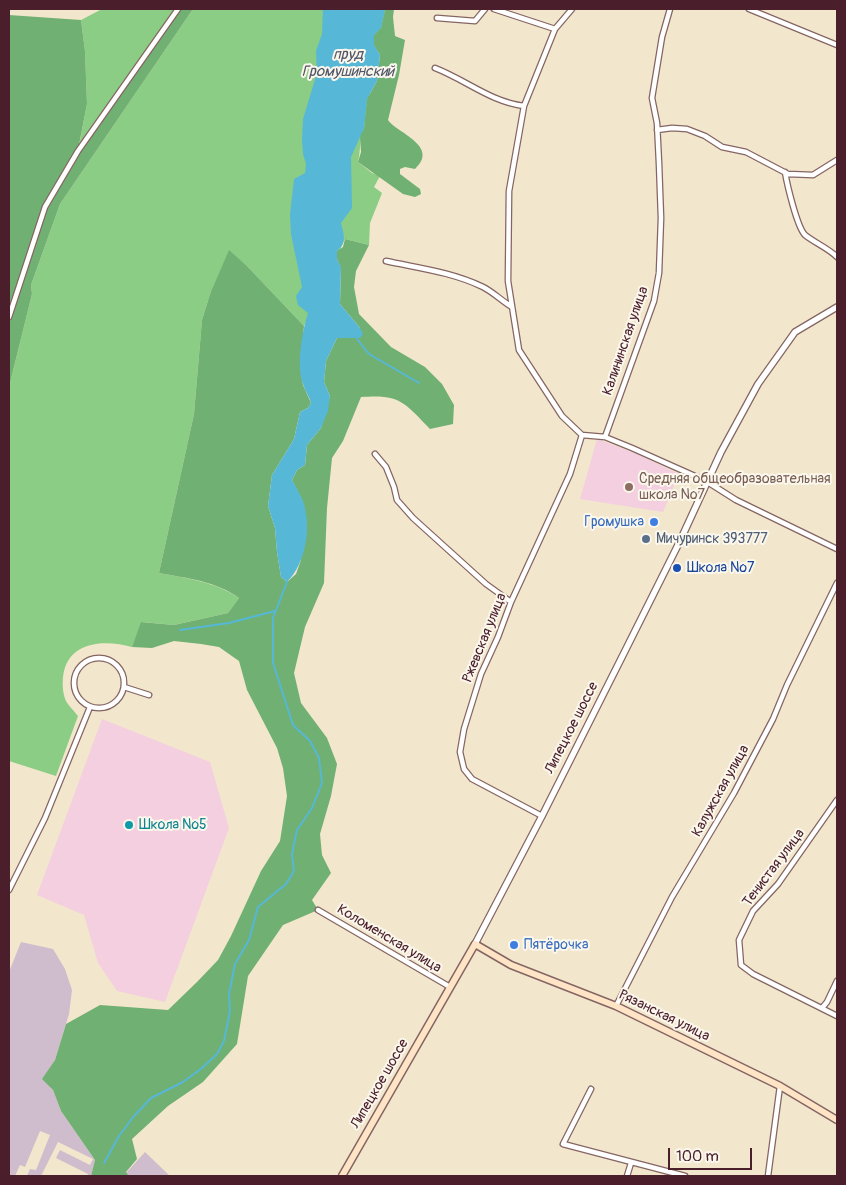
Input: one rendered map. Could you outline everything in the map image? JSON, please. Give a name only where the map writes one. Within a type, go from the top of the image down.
[{"type":"main road","name":"Рязанская улица","points":[[475,944],[511,966],[616,1006],[780,1086],[837,1120]]},
{"type":"main road","name":"Липецкое шоссе","points":[[342,1176],[475,944]]},
{"type":"street","points":[[9,318],[45,207],[78,152],[178,9]]},
{"type":"street","points":[[437,18],[475,22],[485,9]]},
{"type":"street","points":[[494,9],[555,29]]},
{"type":"street","points":[[572,9],[555,29],[524,106],[509,191],[508,281],[519,350],[562,416],[582,435],[605,437],[706,481],[736,500],[837,549]]},
{"type":"street","name":"Калининская улица","points":[[605,437],[654,302],[658,273],[661,218],[657,130],[652,98],[662,37],[670,9]]},
{"type":"street","points":[[749,9],[837,45]]},
{"type":"street","points":[[435,68],[494,98],[509,104],[524,106]]},
{"type":"street","points":[[657,130],[687,129],[705,136],[722,147],[746,152],[785,172],[813,175],[837,160]]},
{"type":"street","points":[[785,172],[786,183],[800,229],[837,257]]},
{"type":"street","points":[[386,261],[429,269],[457,278],[484,288],[512,307]]},
{"type":"street","name":"Липецкое шоссе","points":[[475,944],[542,816],[680,542],[706,481],[758,384],[795,332],[837,307]]},
{"type":"street","name":"Ржевская улица","points":[[542,816],[472,779],[464,769],[460,752],[464,729],[481,674],[498,637],[510,602],[570,474],[582,435]]},
{"type":"street","points":[[375,454],[386,467],[397,500],[413,518],[486,584],[510,602]]},
{"type":"street","name":"Калужская улица","points":[[616,1006],[672,897],[734,793],[773,719],[837,583]]},
{"type":"street","points":[[99,658],[113,662],[122,673],[124,687],[118,700],[112,705],[99,709],[90,707],[79,699],[74,686],[76,672],[86,662],[99,658]]},
{"type":"street","points":[[124,687],[149,695]]},
{"type":"street","points":[[9,890],[45,818],[90,707]]},
{"type":"street","name":"Тенистая улица","points":[[837,800],[778,884],[754,911],[738,940],[741,965],[761,978],[837,1016]]},
{"type":"street","name":"Коломенская улица","points":[[318,910],[450,987]]},
{"type":"street","points":[[822,1008],[837,981]]},
{"type":"street","points":[[768,1176],[780,1086]]},
{"type":"street","points":[[591,1089],[563,1144],[685,1176]]},
{"type":"street","points":[[628,1176],[630,1162]]},
{"type":"shaded area","name":"Средняя общеобразовательная школа №7","points":[[597,439],[637,454],[679,474],[663,512],[580,499]]},
{"type":"shaded area","points":[[102,719],[210,762],[229,828],[165,1002],[117,991],[98,963],[84,915],[37,895]]},
{"type":"shaded area","points":[[21,942],[53,949],[65,969],[72,990],[69,1014],[55,1060],[43,1079],[53,1090],[61,1111],[95,1160],[91,1176],[87,1176],[88,1174],[56,1158],[60,1150],[90,1165],[93,1159],[58,1142],[41,1176],[27,1176],[30,1169],[36,1170],[50,1135],[40,1131],[25,1167],[20,1165],[15,1176],[9,1176],[9,972]]},
{"type":"shaded area","points":[[145,1152],[170,1176],[129,1176],[126,1173]]},
{"type":"green space","points":[[102,9],[178,9],[78,151],[87,104],[85,51],[81,20]]},
{"type":"green space","points":[[178,9],[193,9],[60,204],[31,285],[32,294],[9,387],[9,15],[81,20],[85,51],[87,104],[78,150]]},
{"type":"green space","points":[[193,9],[385,9],[361,136],[358,162],[372,173],[380,176],[374,187],[382,193],[370,223],[369,245],[345,239],[304,326],[247,266],[229,251],[211,291],[202,320],[194,414],[159,573],[211,584],[239,598],[228,613],[174,625],[142,622],[132,647],[102,643],[82,648],[74,653],[64,671],[63,686],[66,701],[78,716],[56,776],[9,761],[9,387],[32,294],[31,285],[60,204]]},
{"type":"green space","points":[[385,9],[394,9],[395,36],[405,40],[388,120],[414,141],[423,153],[421,161],[415,169],[405,167],[400,169],[400,174],[420,189],[421,194],[415,197],[403,194],[358,162],[361,152],[360,136],[364,128],[367,99],[377,81],[380,55],[374,45],[374,35],[381,28]]},
{"type":"green space","points":[[345,239],[369,245],[356,271],[354,287],[359,314],[391,347],[425,367],[442,384],[454,405],[453,424],[430,429],[414,412],[400,402],[385,397],[361,397],[343,441],[332,458],[327,508],[324,583],[305,627],[294,673],[301,703],[327,738],[337,764],[331,796],[320,834],[322,855],[331,873],[312,900],[318,910],[283,925],[248,976],[237,1044],[203,1082],[168,1106],[132,1139],[137,1159],[126,1172],[129,1176],[91,1176],[95,1160],[61,1111],[53,1090],[42,1079],[55,1060],[66,1024],[100,1005],[168,1010],[197,982],[218,960],[261,871],[280,841],[287,796],[283,768],[277,748],[247,690],[239,661],[219,647],[201,644],[174,641],[152,648],[132,647],[141,622],[174,625],[228,613],[239,598],[211,584],[159,573],[194,414],[202,320],[211,291],[229,250],[247,266],[304,326],[300,367],[303,385],[311,403],[308,408],[300,412],[294,439],[272,475],[268,506],[275,528],[281,577],[287,582],[296,574],[301,560],[303,502],[292,480],[297,470],[305,465],[307,445],[321,428],[330,396],[324,382],[326,361],[337,338],[360,328],[340,304],[341,268],[337,259],[337,251],[343,247]]},
{"type":"water","name":"пруд Громушинский","points":[[323,9],[385,9],[381,28],[374,35],[374,45],[380,55],[377,81],[367,99],[364,128],[351,157],[352,208],[341,223],[344,235],[343,242],[337,251],[337,259],[341,267],[340,304],[363,334],[360,338],[337,338],[326,361],[324,382],[330,396],[328,411],[321,428],[307,445],[305,465],[297,470],[292,480],[306,511],[307,533],[306,544],[299,565],[287,582],[281,577],[275,528],[268,506],[272,475],[294,439],[300,412],[308,408],[311,403],[303,384],[300,368],[302,339],[308,313],[298,305],[296,296],[302,287],[291,234],[290,215],[294,179],[305,173],[306,164],[302,140],[303,119],[317,73],[316,51],[322,34]]},
{"type":"waterway","points":[[357,339],[369,354],[419,383]]},
{"type":"waterway","points":[[104,1163],[119,1136],[151,1098],[183,1082],[217,1054],[224,1041],[230,1011],[229,994],[235,964],[249,940],[258,907],[286,884],[294,871],[292,854],[297,830],[312,808],[322,783],[319,758],[310,741],[293,725],[273,663],[273,618],[287,582]]},
{"type":"waterway","points":[[180,630],[229,623],[275,611]]},
{"type":"place","name":"Средняя общеобразовательная школа №7","points":[[629,487]]},
{"type":"place","name":"Громушка","points":[[654,522]]},
{"type":"place","name":"Мичуринск 393777","points":[[646,539]]},
{"type":"place","name":"Школа №7","points":[[677,568]]},
{"type":"place","name":"Школа №5","points":[[129,825]]},
{"type":"place","name":"Пятёрочка","points":[[514,945]]}]
